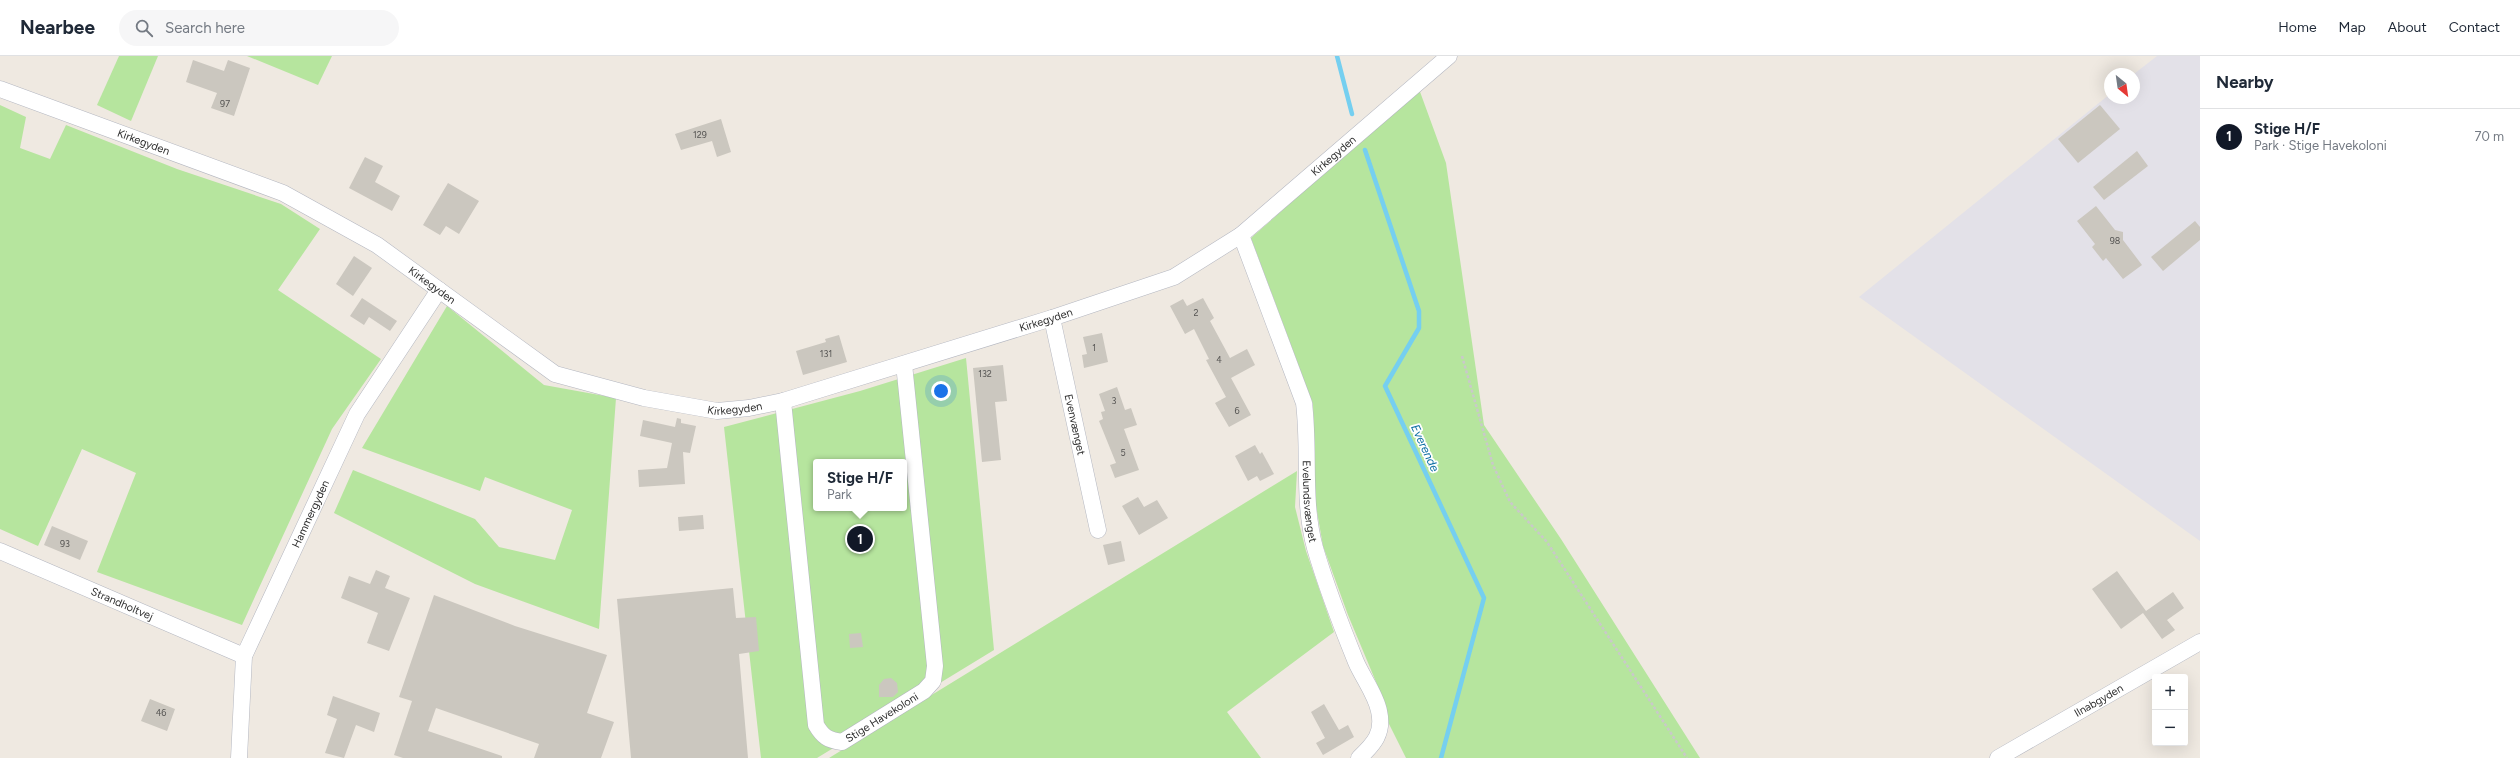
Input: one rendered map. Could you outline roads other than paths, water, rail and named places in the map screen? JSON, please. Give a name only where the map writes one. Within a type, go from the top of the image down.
[{"type":"street","name":"Kirkegyden","points":[[0,89],[283,192],[377,245],[555,374],[644,398],[717,411],[750,408],[783,401],[1052,318],[1174,277],[1241,235],[1449,56]]},
{"type":"street","name":"Evelundsvænget","points":[[1241,235],[1304,403],[1307,426],[1308,510],[1315,547],[1356,662],[1379,711],[1381,731],[1375,743],[1359,758]]},
{"type":"street","name":"Hammergyden","points":[[239,758],[244,656],[357,414],[439,290]]},
{"type":"street","name":"Evenvænget","points":[[1052,318],[1098,530]]},
{"type":"street","name":"Stige Havekoloni","points":[[783,401],[816,725],[822,736],[830,740],[842,742],[924,691],[933,682],[935,666],[904,364]]},
{"type":"street","name":"Strandholtvej","points":[[0,551],[244,656]]},
{"type":"street","name":"Ilnabgyden","points":[[1998,758],[2200,642]]},
{"type":"waterway","name":"Everende","points":[[1337,56],[1352,114]]},
{"type":"waterway","name":"Everende","points":[[1365,150],[1419,311],[1419,328],[1385,386],[1484,598],[1441,758]]},
{"type":"place","name":"Stige H/F","points":[[860,539]]}]
